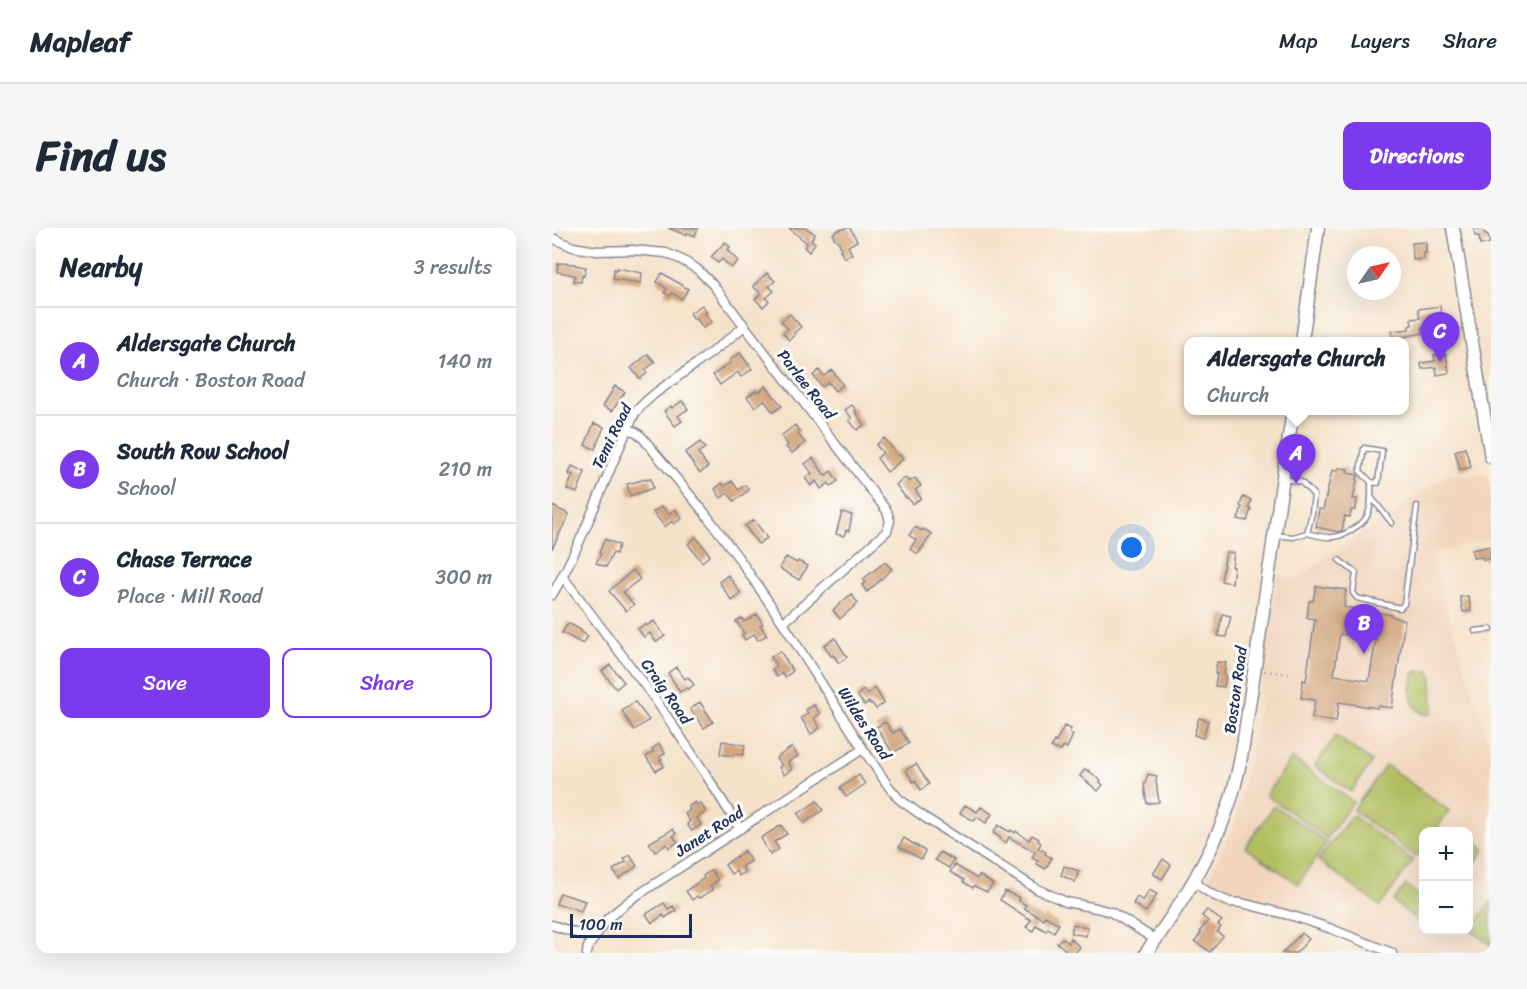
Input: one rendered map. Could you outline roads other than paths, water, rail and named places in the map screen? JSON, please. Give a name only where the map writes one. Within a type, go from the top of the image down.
[{"type":"main road","points":[[1303,337],[1318,228]]},
{"type":"main road","points":[[1453,228],[1491,457]]},
{"type":"main road","name":"Boston Road","points":[[1146,953],[1192,882],[1218,836],[1236,781],[1292,415]]},
{"type":"street","name":"Parlee Road","points":[[552,238],[573,247],[597,251],[633,250],[666,253],[697,269],[712,285],[887,511],[890,521],[887,531],[783,623]]},
{"type":"street","name":"Temi Road","points":[[552,595],[587,527],[635,413],[643,404],[743,327]]},
{"type":"street","name":"Wildes Road","points":[[627,429],[642,437],[740,560],[899,799],[1037,889],[1066,902],[1111,912],[1156,940]]},
{"type":"street","name":"Craig Road","points":[[563,576],[655,699],[740,829]]},
{"type":"street","name":"Janet Road","points":[[587,953],[588,947],[608,918],[633,898],[864,749]]},
{"type":"street","points":[[1192,882],[1229,902],[1242,903],[1307,921],[1392,953]]},
{"type":"street","points":[[552,925],[594,939]]},
{"type":"lane","points":[[1275,535],[1293,537],[1307,533],[1335,537],[1348,534],[1363,522],[1369,511],[1371,497],[1371,482],[1360,471],[1364,448],[1382,451],[1378,483],[1371,482]]},
{"type":"lane","points":[[1283,479],[1301,482],[1314,495],[1307,533]]},
{"type":"lane","points":[[1371,497],[1392,523]]},
{"type":"lane","points":[[1339,560],[1356,573],[1353,593],[1357,598],[1400,608],[1404,604],[1417,506]]},
{"type":"lane","points":[[1475,631],[1491,629]]},
{"type":"place","name":"Chase Terrace","points":[[1440,362]]},
{"type":"place","name":"Aldersgate Church","points":[[1296,484]]},
{"type":"place","name":"South Row School","points":[[1364,654]]}]
